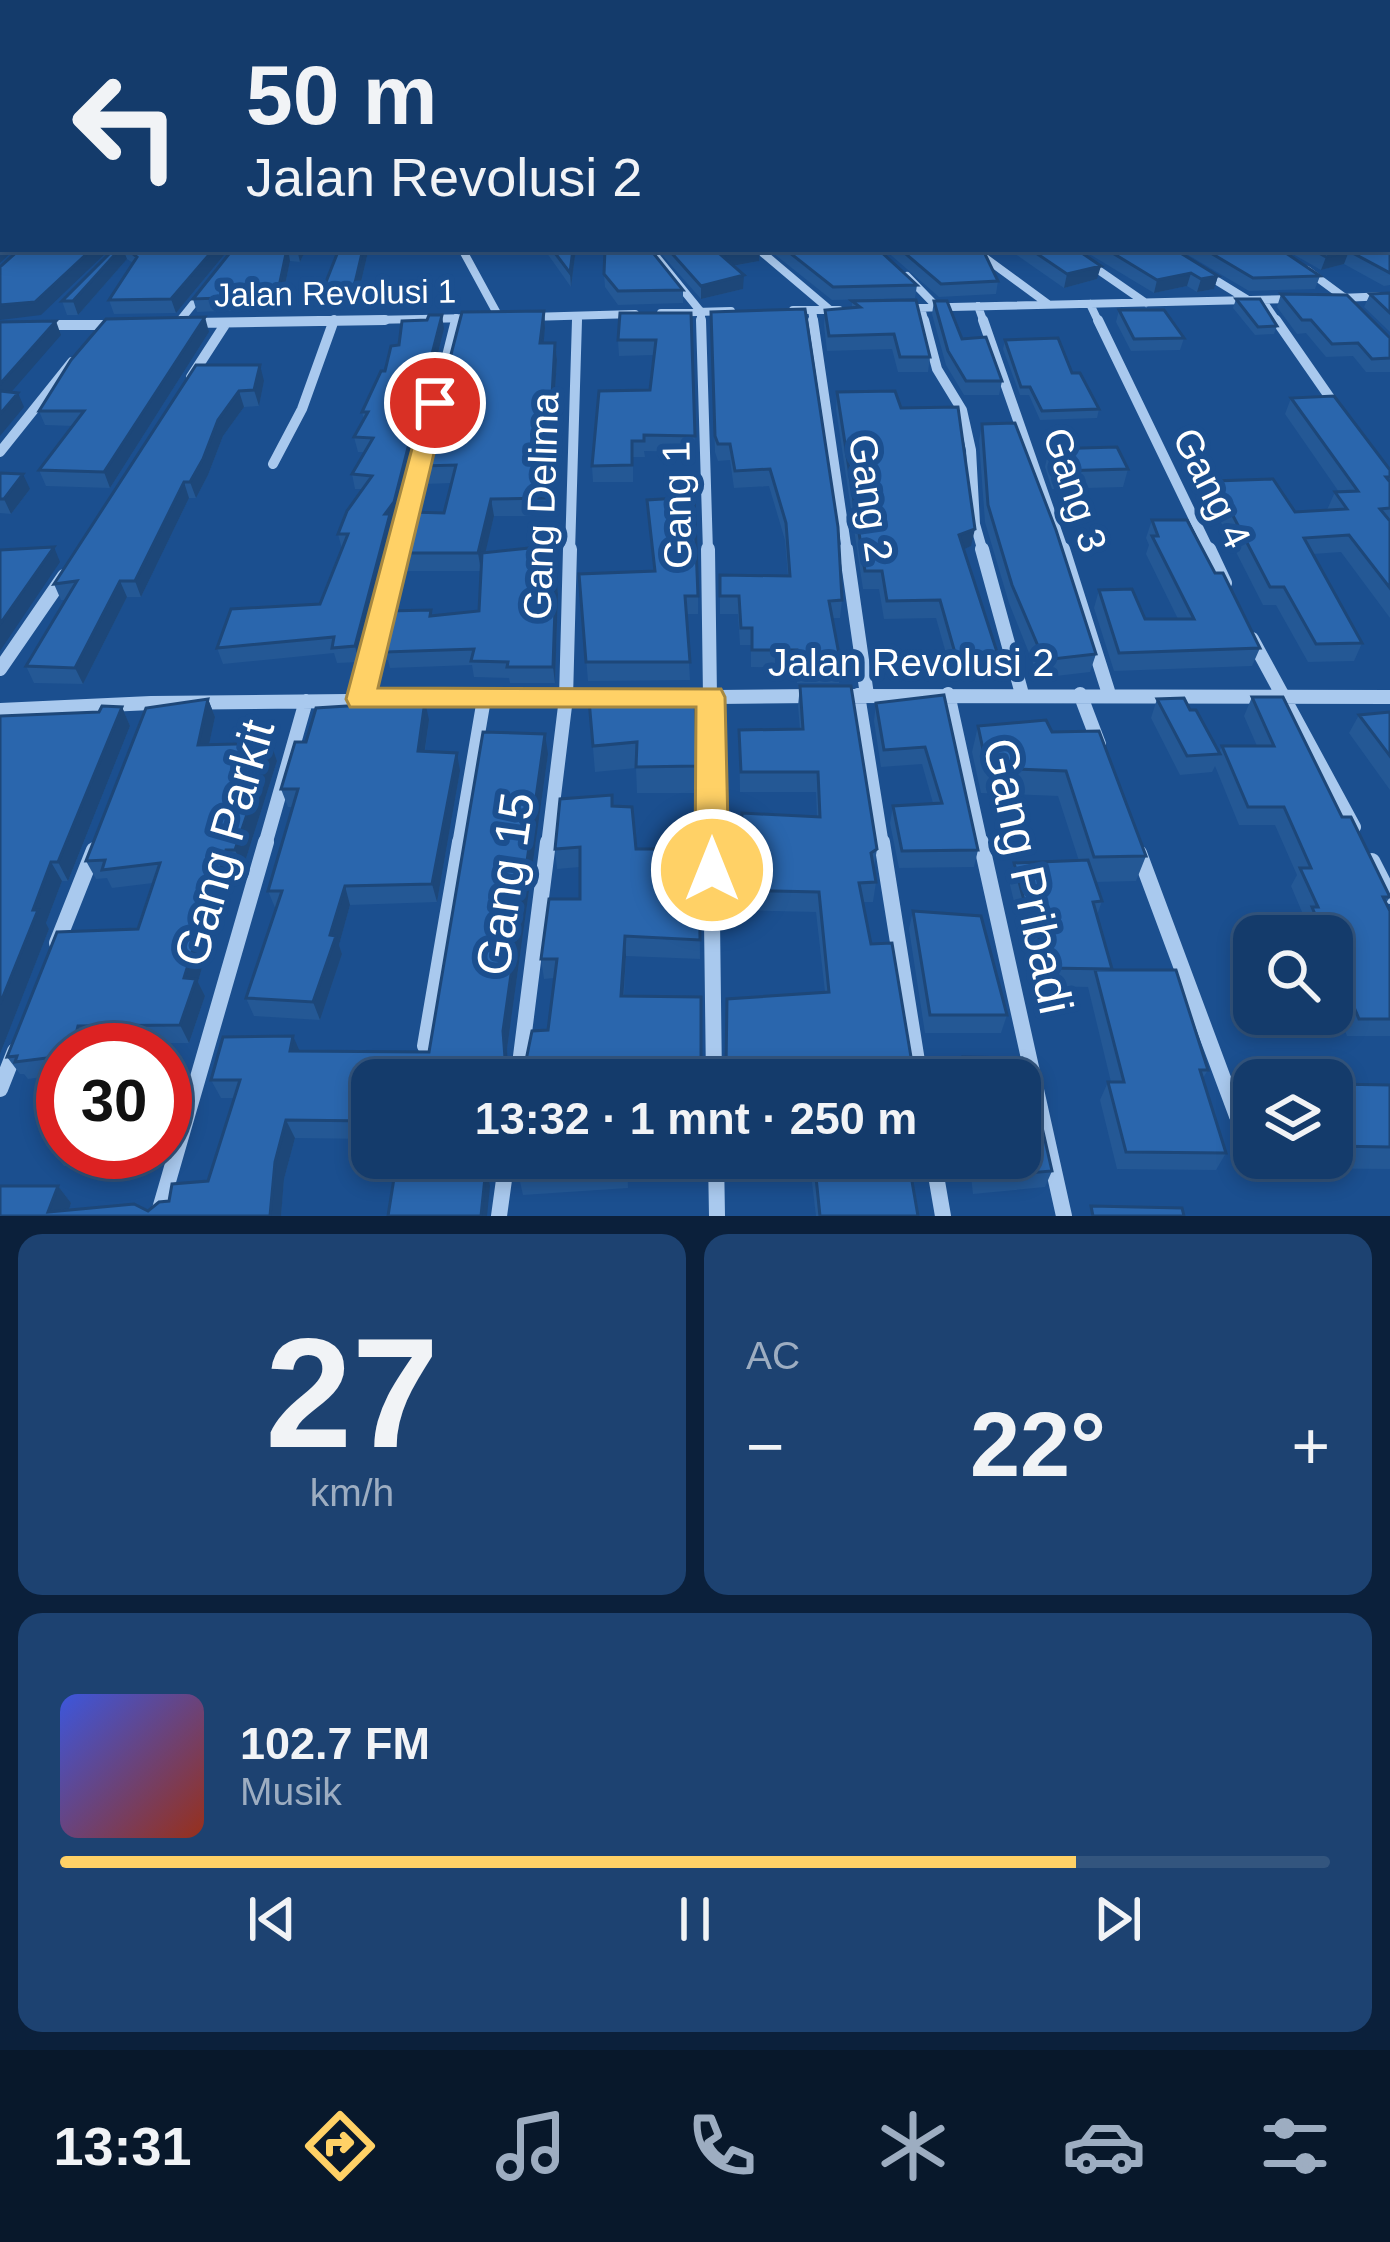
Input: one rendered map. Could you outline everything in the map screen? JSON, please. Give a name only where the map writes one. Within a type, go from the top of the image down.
[{"type":"street","points":[[465,252],[499,317]]},
{"type":"street","points":[[652,252],[701,312]]},
{"type":"street","points":[[762,252],[830,310]]},
{"type":"street","points":[[977,252],[1049,304]]},
{"type":"street","points":[[1072,252],[1147,304]]},
{"type":"street","points":[[1293,262],[1360,313]]},
{"type":"street","points":[[1199,269],[1256,300],[1339,411]]},
{"type":"street","points":[[902,272],[937,307]]},
{"type":"street","points":[[178,323],[207,286]]},
{"type":"street","points":[[1324,298],[1390,296]]},
{"type":"street","points":[[898,308],[1304,299]]},
{"type":"street","name":"Gang 4","points":[[1090,304],[1230,594]]},
{"type":"street","name":"Gang 3","points":[[978,306],[1039,475],[1109,694]]},
{"type":"street","points":[[921,308],[937,369],[962,410],[971,451],[975,524],[1022,694]]},
{"type":"street","points":[[790,310],[853,309]]},
{"type":"street","points":[[45,325],[60,310]]},
{"type":"street","name":"Gang 2","points":[[812,310],[862,695],[917,1059]]},
{"type":"street","name":"Jalan Revolusi 1","points":[[160,324],[746,311]]},
{"type":"street","name":"Gang 1","points":[[701,312],[714,1059]]},
{"type":"street","name":"Gang Delima","points":[[566,698],[577,316]]},
{"type":"street","points":[[361,699],[456,318]]},
{"type":"street","points":[[273,464],[302,409],[334,320]]},
{"type":"street","points":[[181,393],[226,323]]},
{"type":"street","points":[[91,341],[105,325]]},
{"type":"street","points":[[22,326],[123,325]]},
{"type":"street","points":[[0,452],[76,356]]},
{"type":"street","points":[[0,669],[76,559]]},
{"type":"street","points":[[1240,615],[1390,896]]},
{"type":"street","name":"Jalan Revolusi 2","points":[[0,710],[361,699],[948,694],[1390,697]]},
{"type":"street","name":"Gang Pribadi","points":[[948,694],[1064,1216]]},
{"type":"street","points":[[1080,694],[1105,761]]},
{"type":"street","name":"Gang 15","points":[[521,1059],[566,698]]},
{"type":"street","points":[[424,1046],[484,699]]},
{"type":"street","name":"Gang Parkit","points":[[158,1216],[306,700]]},
{"type":"street","points":[[143,724],[152,703]]},
{"type":"street","points":[[1130,827],[1233,1105]]},
{"type":"street","points":[[50,960],[101,831]]},
{"type":"street","points":[[0,1089],[25,1024]]},
{"type":"street","points":[[499,1216],[504,1179]]},
{"type":"street","points":[[716,1179],[717,1216]]},
{"type":"street","points":[[937,1179],[943,1216]]},
{"type":"building","points":[[17,252],[89,252],[35,302],[0,305],[0,267]]},
{"type":"building","points":[[111,252],[117,252],[73,301],[62,301]]},
{"type":"building","points":[[131,252],[211,252],[171,299],[109,300],[137,257]]},
{"type":"building","points":[[231,252],[286,252],[277,296],[193,299]]},
{"type":"building","points":[[338,252],[362,252],[354,287],[324,287]]},
{"type":"building","points":[[554,252],[573,252],[570,273]]},
{"type":"building","points":[[605,252],[652,252],[683,290],[618,291],[604,274]]},
{"type":"building","points":[[671,252],[737,252],[721,255],[744,275],[701,286]]},
{"type":"building","points":[[789,252],[881,252],[917,285],[833,287]]},
{"type":"building","points":[[904,252],[983,252],[998,281],[941,284]]},
{"type":"building","points":[[1034,252],[1080,252],[1101,266],[1067,274]]},
{"type":"building","points":[[1111,252],[1179,252],[1218,276],[1201,279],[1191,273],[1157,280]]},
{"type":"building","points":[[1209,252],[1284,252],[1320,276],[1253,278]]},
{"type":"building","points":[[1351,252],[1390,253],[1390,273]]},
{"type":"building","points":[[1390,293],[1390,313],[1370,294]]},
{"type":"building","points":[[1281,294],[1347,295],[1390,338],[1390,358],[1372,359],[1358,343],[1332,344],[1311,320],[1302,320]]},
{"type":"building","points":[[1236,299],[1260,299],[1277,326],[1258,327]]},
{"type":"building","points":[[916,300],[930,357],[900,357],[894,334],[829,336],[825,310],[860,307],[852,301]]},
{"type":"building","points":[[934,301],[947,301],[962,339],[986,337],[1002,381],[966,381],[948,351]]},
{"type":"building","points":[[805,309],[838,527],[842,600],[829,601],[841,665],[798,666],[797,650],[752,650],[752,628],[741,628],[739,596],[720,596],[720,575],[790,576],[786,523],[770,469],[735,471],[730,444],[718,444],[715,436],[711,312]]},
{"type":"building","points":[[1119,310],[1164,310],[1184,338],[1134,339]]},
{"type":"building","points":[[544,311],[540,343],[555,343],[549,448],[554,448],[548,498],[491,499],[478,553],[400,553],[410,512],[444,513],[456,465],[422,466],[462,312]]},
{"type":"building","points":[[620,313],[691,313],[695,436],[644,435],[644,441],[632,441],[632,465],[592,466],[599,391],[650,390],[656,340],[618,340]]},
{"type":"building","points":[[429,315],[442,315],[394,502],[385,514],[390,514],[355,646],[332,648],[334,637],[217,648],[231,609],[320,604],[348,534],[338,534],[347,511],[372,476],[352,474],[373,438],[354,437],[368,412],[362,412],[385,371],[391,346],[399,345],[402,321],[427,320]]},
{"type":"building","points":[[205,317],[104,472],[39,470],[84,411],[39,411],[71,360],[106,319]]},
{"type":"building","points":[[56,321],[0,384],[0,322]]},
{"type":"building","points":[[1058,338],[1072,373],[1080,373],[1099,409],[1042,411],[1030,387],[1021,387],[1005,340]]},
{"type":"building","points":[[196,365],[260,365],[254,390],[239,391],[218,420],[203,459],[190,482],[184,482],[135,581],[120,581],[75,668],[26,666],[77,581],[54,584]]},
{"type":"building","points":[[0,391],[18,393],[0,414]]},
{"type":"building","points":[[895,391],[901,408],[958,407],[975,529],[959,535],[997,652],[955,653],[940,600],[887,601],[882,571],[865,571],[837,392]]},
{"type":"building","points":[[1334,396],[1390,470],[1386,477],[1390,508],[1380,509],[1390,521],[1390,588],[1349,535],[1304,538],[1362,643],[1316,644],[1284,587],[1270,587],[1215,481],[1273,479],[1295,512],[1347,509],[1335,492],[1358,491],[1291,398]]},
{"type":"building","points":[[1015,423],[1096,654],[1044,660],[1012,585],[988,505],[982,424]]},
{"type":"building","points":[[1117,447],[1128,469],[1057,471],[1049,449]]},
{"type":"building","points":[[0,473],[23,474],[4,499],[0,499]]},
{"type":"building","points":[[694,497],[698,596],[685,596],[690,662],[586,662],[579,574],[655,571],[647,500]]},
{"type":"building","points":[[1152,520],[1187,520],[1215,573],[1223,573],[1260,648],[1119,653],[1099,590],[1132,589],[1145,619],[1194,619],[1152,536],[1158,536]]},
{"type":"building","points":[[549,546],[556,578],[553,667],[471,661],[474,649],[386,652],[388,644],[378,645],[387,611],[431,610],[430,616],[479,611],[482,553]]},
{"type":"building","points":[[54,547],[0,624],[0,550]]},
{"type":"building","points":[[800,686],[851,686],[877,849],[871,853],[876,882],[859,883],[871,944],[892,943],[911,1059],[726,1059],[727,999],[829,992],[819,892],[725,890],[725,849],[741,850],[742,813],[820,817],[818,772],[741,772],[739,730],[803,729]]},
{"type":"building","points":[[944,695],[978,850],[902,851],[893,806],[942,803],[925,747],[884,750],[876,703]]},
{"type":"building","points":[[695,696],[697,766],[636,767],[637,742],[593,746],[589,700]]},
{"type":"building","points":[[1252,697],[1283,697],[1342,817],[1351,817],[1390,897],[1383,897],[1390,911],[1390,1019],[1359,1019],[1353,1005],[1353,915],[1315,915],[1312,907],[1318,907],[1300,868],[1311,868],[1284,807],[1248,807],[1222,746],[1274,746]]},
{"type":"building","points":[[1184,698],[1190,710],[1196,710],[1220,754],[1187,756],[1157,699]]},
{"type":"building","points":[[208,699],[198,745],[271,743],[235,850],[226,850],[205,924],[201,924],[184,978],[196,979],[181,1023],[36,1023],[36,1059],[15,1062],[17,1056],[7,1057],[57,932],[138,929],[160,863],[102,870],[105,860],[86,861],[146,708]]},
{"type":"building","points":[[425,701],[418,751],[457,753],[432,884],[345,886],[330,935],[336,936],[313,1002],[246,998],[282,891],[268,891],[298,789],[281,789],[295,742],[306,742],[316,708]]},
{"type":"building","points":[[102,706],[122,707],[58,862],[51,862],[33,910],[38,910],[0,1004],[0,716],[99,712]]},
{"type":"building","points":[[1390,712],[1390,756],[1359,715]]},
{"type":"building","points":[[1046,720],[1052,732],[1099,731],[1146,856],[1094,857],[1066,771],[987,768],[978,726]]},
{"type":"building","points":[[483,732],[545,734],[503,1031],[505,1059],[351,1059],[351,1121],[286,1120],[275,1162],[270,1216],[0,1216],[0,1186],[58,1186],[48,1212],[134,1204],[148,1211],[169,1201],[172,1184],[208,1181],[240,1080],[211,1080],[223,1037],[293,1036],[290,1051],[429,1052]]},
{"type":"building","points":[[612,795],[612,806],[632,807],[636,849],[699,849],[700,940],[625,936],[621,996],[701,997],[701,1059],[526,1059],[532,1031],[548,1030],[557,959],[541,959],[549,899],[580,899],[580,847],[555,849],[560,799]]},
{"type":"building","points":[[1088,860],[1102,901],[1093,902],[1112,969],[1046,968],[1031,904],[1025,904],[1014,863]]},
{"type":"building","points":[[913,911],[981,916],[1007,1015],[930,1015]]},
{"type":"building","points":[[1095,970],[1176,970],[1208,1070],[1200,1070],[1226,1153],[1126,1152],[1108,1082],[1124,1082]]},
{"type":"building","points":[[1353,1084],[1390,1085],[1390,1147],[1353,1146]]},
{"type":"building","points":[[1041,1123],[1052,1171],[1041,1172]]},
{"type":"building","points":[[394,1179],[485,1179],[481,1216],[388,1216]]},
{"type":"building","points":[[816,1179],[912,1179],[918,1216],[820,1216]]},
{"type":"building","points":[[1091,1206],[1182,1208],[1184,1216],[1093,1216]]},
{"type":"route","points":[[435,403],[361,699],[710,697],[712,870]]}]
